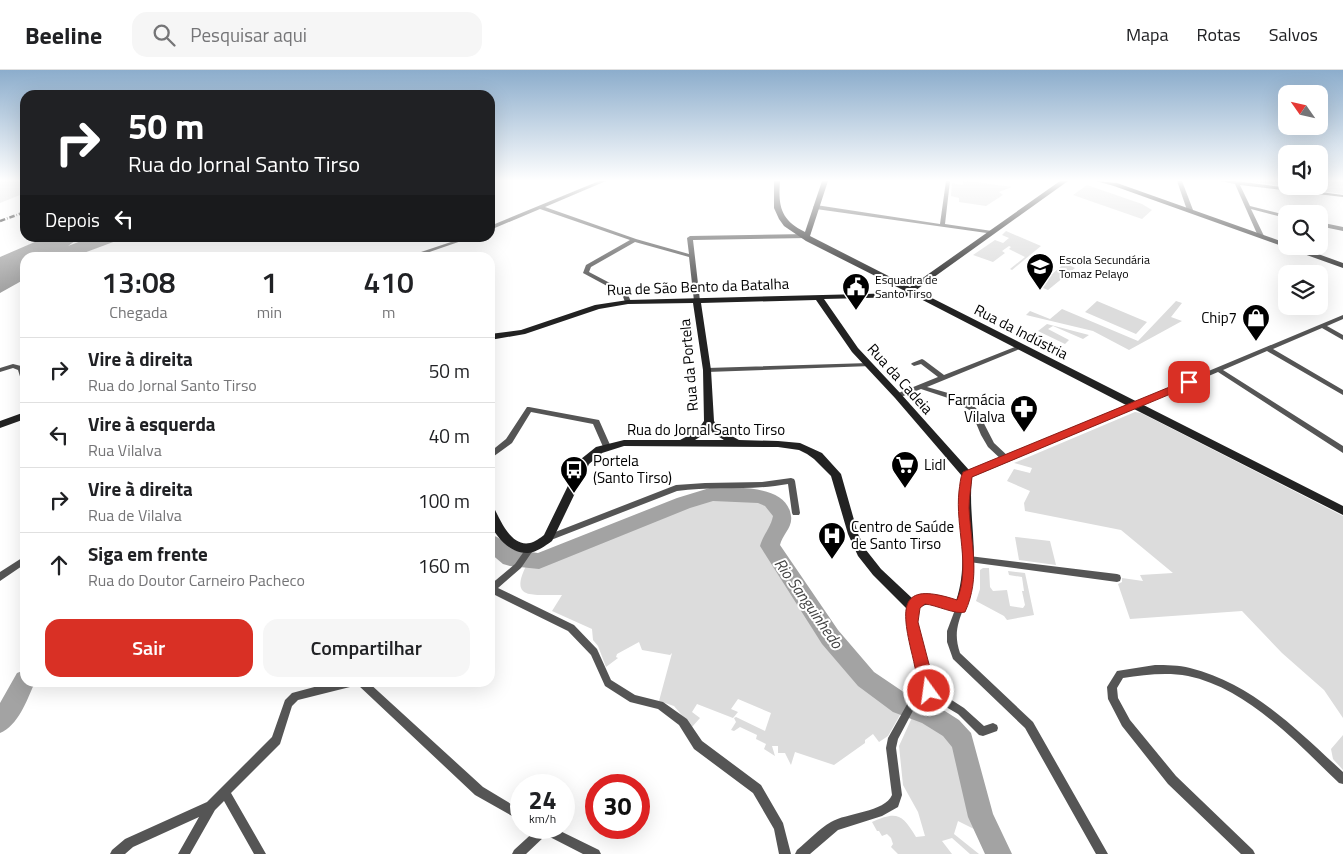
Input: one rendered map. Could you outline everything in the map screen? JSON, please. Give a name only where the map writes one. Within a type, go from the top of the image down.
[{"type":"street","points":[[495,226],[514,218]]},
{"type":"street","points":[[569,218],[634,240],[691,256]]},
{"type":"street","name":"Rua da Indústria","points":[[782,218],[790,227],[809,239],[1343,511]]},
{"type":"street","points":[[697,301],[690,238],[807,236],[813,218]]},
{"type":"street","points":[[890,218],[992,233]]},
{"type":"street","points":[[942,225],[943,218]]},
{"type":"street","points":[[911,291],[1014,218]]},
{"type":"street","points":[[1211,218],[1278,242]]},
{"type":"street","points":[[1253,218],[1261,236]]},
{"type":"street","points":[[1328,226],[1343,229]]},
{"type":"street","points":[[628,302],[625,293],[586,273],[588,266],[634,240]]},
{"type":"street","points":[[424,252],[455,242]]},
{"type":"street","points":[[1313,255],[1343,266]]},
{"type":"street","points":[[892,296],[897,290],[896,283]]},
{"type":"street","name":"Rua de São Bento da Batalha","points":[[495,336],[522,332],[598,307],[628,302],[892,296],[905,295],[911,291]]},
{"type":"street","name":"Rua da Cadeia","points":[[819,298],[855,350],[967,475]]},
{"type":"street","name":"Rua da Portela","points":[[682,443],[700,433],[709,421],[707,370],[697,301]]},
{"type":"street","points":[[1102,854],[1029,726],[956,656],[950,640],[951,628],[969,580],[969,559],[963,506],[967,475],[1343,317]]},
{"type":"street","points":[[1322,326],[1343,338]]},
{"type":"street","points":[[898,396],[1020,347]]},
{"type":"street","points":[[1268,349],[1343,393]]},
{"type":"street","points":[[914,364],[922,361],[943,378]]},
{"type":"street","points":[[707,370],[869,364]]},
{"type":"street","points":[[0,370],[13,366],[20,367]]},
{"type":"street","points":[[1219,370],[1342,449]]},
{"type":"street","points":[[921,387],[953,397],[974,410],[991,445],[1006,459]]},
{"type":"street","points":[[495,452],[509,441],[529,408],[596,422],[607,447]]},
{"type":"street","points":[[0,425],[20,417]]},
{"type":"street","points":[[709,421],[716,431],[738,444]]},
{"type":"street","name":"Rua do Jornal Santo Tirso","points":[[548,538],[580,469],[591,456],[607,447],[624,444],[682,443],[778,444],[800,447],[818,456],[836,474],[852,534],[862,553],[877,572],[913,607]]},
{"type":"street","points":[[495,586],[518,566],[528,552],[548,538],[676,488],[775,484],[791,480],[796,513]]},
{"type":"street","points":[[495,520],[509,541],[518,548],[528,552]]},
{"type":"street","points":[[969,559],[1117,578]]},
{"type":"street","points":[[0,577],[20,563]]},
{"type":"street","points":[[495,591],[572,628],[594,652],[608,683],[634,699],[660,705],[683,722],[698,745],[758,789],[779,827],[785,854]]},
{"type":"street","points":[[960,607],[936,599],[924,598],[916,602],[913,607],[911,622],[929,691],[961,711],[983,731],[993,728]]},
{"type":"street","points":[[1249,854],[1172,780],[1126,723],[1113,699],[1112,687],[1120,674],[1142,670],[1182,670],[1212,678],[1242,692],[1260,705],[1343,780]]},
{"type":"street","points":[[184,854],[211,806],[276,740],[288,703],[295,696],[334,687]]},
{"type":"street","points":[[366,687],[478,792],[510,810]]},
{"type":"street","points":[[801,854],[824,833],[835,826],[882,811],[894,803],[897,795],[891,748],[893,738],[911,706],[929,691]]},
{"type":"street","points":[[225,793],[260,854]]},
{"type":"street","points":[[116,854],[129,843],[211,806]]},
{"type":"street","points":[[518,854],[533,839]]},
{"type":"street","points":[[566,839],[595,854]]},
{"type":"shaded area","points":[[1006,231],[1041,246],[1012,270],[1010,269],[1025,257],[1009,249],[1011,247],[1009,246],[1002,251],[1005,253],[993,262],[973,255],[995,240],[1003,243],[1009,238],[1002,235]]},
{"type":"shaded area","points":[[35,242],[74,242],[68,246],[78,242],[113,242],[86,252],[20,252],[20,282],[0,293],[0,257]]},
{"type":"shaded area","points":[[1065,263],[1075,268],[1048,290],[1038,286]]},
{"type":"shaded area","points":[[1097,301],[1147,322],[1136,334],[1085,312]]},
{"type":"shaded area","points":[[1176,301],[1182,303],[1171,317],[1182,321],[1129,350],[1093,331],[1026,315],[1030,311],[1050,319],[1062,309],[1138,341]]},
{"type":"shaded area","points":[[1047,324],[1089,335],[1083,339],[1053,326],[1048,329],[1069,340],[1065,344],[1038,331]]},
{"type":"shaded area","points":[[1135,412],[1141,413],[1343,516],[1343,718],[1324,690],[1282,653],[1242,611],[1130,619],[1118,584],[1122,582],[1122,578],[1143,581],[1140,575],[1173,573],[1121,530],[1025,511],[1024,503],[1030,491],[1007,481],[1014,469],[1030,473],[1032,468],[1014,463]]},
{"type":"shaded area","points":[[715,495],[756,498],[774,506],[779,513],[779,522],[767,547],[810,613],[845,659],[883,696],[904,708],[888,736],[879,742],[873,734],[865,740],[865,743],[834,765],[795,752],[791,765],[785,753],[778,753],[778,746],[772,746],[775,756],[764,749],[766,744],[756,739],[757,735],[740,727],[734,731],[731,730],[736,722],[734,718],[736,717],[765,731],[771,713],[738,699],[731,709],[738,712],[733,718],[697,704],[692,712],[700,718],[692,727],[674,706],[659,701],[672,653],[670,655],[642,650],[639,642],[617,654],[616,657],[618,658],[606,667],[598,646],[593,640],[592,629],[552,611],[562,595],[533,595],[522,590],[520,584],[528,562],[541,562]]},
{"type":"shaded area","points":[[1015,537],[1050,541],[1056,565],[1019,560]]},
{"type":"shaded area","points":[[989,568],[990,587],[993,591],[1007,590],[1010,606],[1023,608],[1025,605],[1022,577],[1009,575],[1008,571],[1025,573],[1034,615],[1007,620],[1004,616],[976,601],[980,589],[980,570]]},
{"type":"shaded area","points":[[915,711],[948,728],[958,738],[967,762],[978,816],[990,845],[996,854],[993,854],[982,833],[958,821],[954,834],[979,854],[970,854],[952,838],[942,841],[952,854],[898,854],[891,847],[893,844],[891,838],[887,834],[882,836],[877,831],[872,822],[887,816],[893,816],[903,819],[916,837],[925,836],[918,812],[903,785],[899,746]]},
{"type":"shaded area","points":[[1343,735],[1343,770],[1333,759],[1331,749]]},
{"type":"waterway","name":"Rio Sanguinhedo","points":[[495,546],[510,558],[539,561],[684,503],[713,494],[760,496],[771,501],[782,516],[781,524],[772,538],[770,546],[830,637],[866,679],[901,704],[929,714],[951,728],[963,741],[981,817],[999,854]]},
{"type":"waterway","name":"Rio Sanguinhedo","points":[[0,722],[6,715],[21,687]]},
{"type":"railway","points":[[0,221],[9,218]]},
{"type":"place","name":"Escola Secundária Tomaz Pelayo","points":[[1040,291]]},
{"type":"place","name":"Esquadra de Santo Tirso","points":[[856,311]]},
{"type":"place","name":"Chip7","points":[[1256,342]]},
{"type":"place","name":"Farmácia Vilalva","points":[[1024,433]]},
{"type":"place","name":"Lidl","points":[[905,489]]},
{"type":"place","name":"Portela (Santo Tirso)","points":[[574,494]]},
{"type":"place","name":"Centro de Saúde de Santo Tirso","points":[[832,560]]},
{"type":"route","points":[[929,691],[911,622],[913,607],[916,602],[924,598],[936,599],[960,607],[965,597],[969,580],[969,559],[963,506],[967,475],[1189,382]]}]
